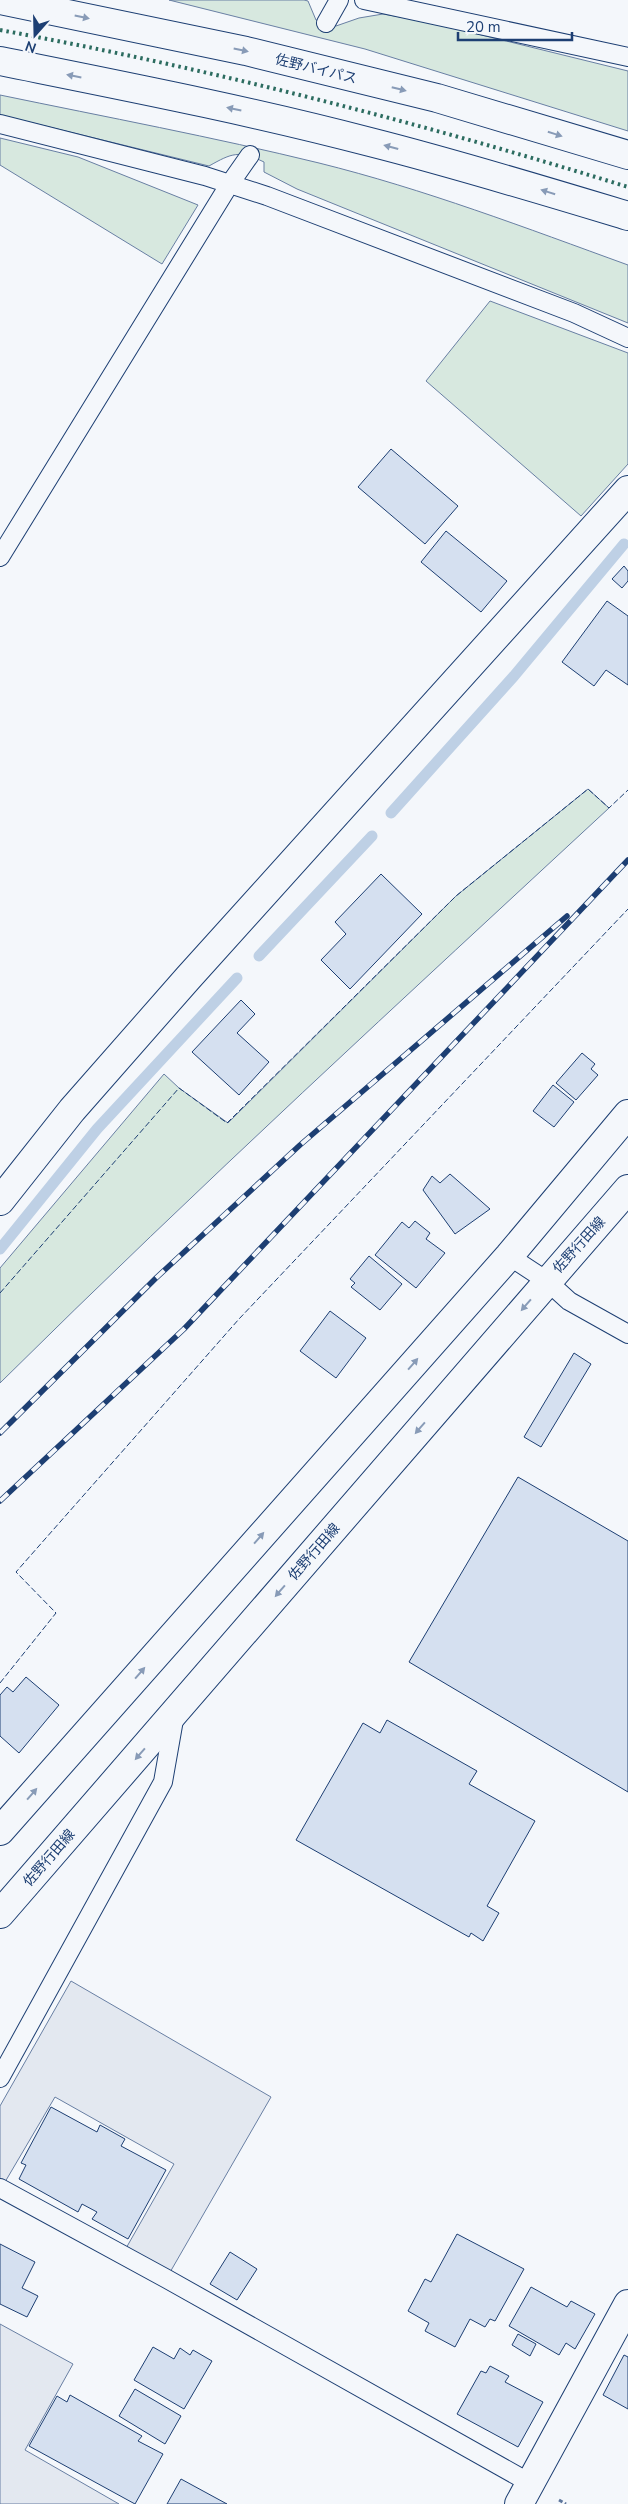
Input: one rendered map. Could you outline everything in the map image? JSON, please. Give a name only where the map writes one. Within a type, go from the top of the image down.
[{"type":"main road","name":"佐野バイパス","points":[[0,0],[246,51],[436,98],[628,155]]},
{"type":"main road","points":[[0,61],[254,114],[368,141],[479,171],[628,216]]},
{"type":"main road","points":[[586,203],[628,224]]},
{"type":"main road","points":[[0,1200],[72,1110],[188,978],[628,490]]},
{"type":"main road","points":[[0,1831],[509,1256],[628,1114]]},
{"type":"main road","name":"佐野行田線","points":[[3,1904],[175,1714],[547,1281],[628,1190]]},
{"type":"main road","points":[[525,2494],[628,2304]]},
{"type":"lane","points":[[326,23],[340,0]]},
{"type":"lane","points":[[364,0],[628,57]]},
{"type":"lane","points":[[0,124],[205,176],[266,196],[556,306],[628,338]]},
{"type":"lane","points":[[0,557],[229,185],[250,155]]},
{"type":"lane","points":[[509,1256],[547,1281],[569,1300],[628,1334]]},
{"type":"lane","points":[[0,2078],[163,1782],[175,1714]]},
{"type":"lane","points":[[0,2188],[167,2279],[525,2494]]},
{"type":"shaded area","points":[[169,0],[304,0],[308,1],[316,20],[336,26],[359,18],[383,14],[429,22],[628,71],[628,131],[365,49]]},
{"type":"shaded area","points":[[0,95],[199,136],[358,173],[436,197],[551,237],[628,265],[628,323],[297,189],[264,172],[264,162],[255,158],[242,155],[230,156],[209,166],[0,115]]},
{"type":"shaded area","points":[[0,138],[78,157],[198,205],[162,264],[0,165]]},
{"type":"shaded area","points":[[490,301],[628,353],[628,464],[581,516],[426,381]]},
{"type":"shaded area","points":[[588,789],[609,808],[226,1165],[0,1383],[0,1268],[164,1074],[179,1088],[228,1123],[456,896]]},
{"type":"shaded area","points":[[71,1981],[271,2097],[169,2274],[125,2250],[174,2164],[55,2097],[5,2182],[0,2179],[0,2106]]},
{"type":"shaded area","points":[[0,2324],[73,2364],[25,2450],[119,2504],[0,2504]]},
{"type":"building","points":[[391,449],[458,506],[425,544],[358,487]]},
{"type":"building","points":[[446,531],[507,581],[481,612],[421,562]]},
{"type":"building","points":[[624,566],[628,571],[628,581],[622,588],[612,579]]},
{"type":"building","points":[[607,601],[628,616],[628,685],[606,670],[594,686],[562,662]]},
{"type":"building","points":[[381,874],[422,914],[350,989],[321,960],[346,934],[335,922]]},
{"type":"building","points":[[241,1000],[255,1014],[237,1033],[269,1062],[239,1095],[192,1052]]},
{"type":"building","points":[[582,1053],[595,1064],[591,1069],[598,1075],[576,1100],[556,1083]]},
{"type":"building","points":[[553,1085],[574,1102],[554,1127],[533,1111]]},
{"type":"building","points":[[450,1174],[490,1209],[455,1234],[423,1190],[432,1176],[440,1183]]},
{"type":"building","points":[[415,1221],[430,1233],[426,1239],[445,1253],[416,1288],[375,1255],[402,1222],[409,1228]]},
{"type":"building","points":[[369,1256],[402,1284],[380,1310],[351,1287],[355,1283],[350,1279]]},
{"type":"building","points":[[330,1311],[366,1338],[336,1378],[300,1351]]},
{"type":"building","points":[[574,1353],[591,1364],[541,1447],[524,1437]]},
{"type":"building","points":[[518,1477],[628,1541],[628,1792],[409,1662]]},
{"type":"building","points":[[26,1677],[59,1705],[19,1753],[0,1736],[0,1695],[7,1687],[13,1692]]},
{"type":"building","points":[[387,1720],[477,1771],[469,1784],[535,1821],[487,1906],[499,1913],[483,1941],[471,1933],[469,1937],[296,1840],[363,1723],[380,1733]]},
{"type":"building","points":[[51,2107],[97,2132],[100,2125],[125,2139],[121,2146],[166,2170],[128,2239],[92,2219],[97,2212],[82,2204],[78,2212],[19,2179],[26,2165],[21,2163]]},
{"type":"building","points":[[457,2234],[524,2269],[495,2321],[490,2319],[485,2327],[470,2319],[455,2347],[425,2331],[429,2323],[408,2311],[425,2279],[431,2282]]},
{"type":"building","points":[[0,2244],[35,2262],[22,2288],[38,2296],[27,2317],[0,2304]]},
{"type":"building","points":[[230,2252],[257,2269],[237,2300],[210,2284]]},
{"type":"building","points":[[531,2287],[567,2307],[571,2301],[595,2314],[575,2349],[566,2343],[559,2355],[509,2326]]},
{"type":"building","points":[[518,2334],[536,2344],[530,2356],[512,2345]]},
{"type":"building","points":[[153,2347],[174,2359],[180,2348],[190,2355],[193,2350],[212,2361],[184,2409],[134,2380]]},
{"type":"building","points":[[624,2355],[628,2357],[628,2409],[603,2395]]},
{"type":"building","points":[[490,2366],[509,2376],[505,2382],[543,2402],[518,2447],[457,2414],[481,2371],[486,2373]]},
{"type":"building","points":[[135,2389],[181,2416],[165,2444],[119,2416]]},
{"type":"building","points":[[70,2395],[142,2436],[138,2441],[163,2454],[135,2504],[29,2446],[57,2396],[67,2402]]},
{"type":"building","points":[[181,2479],[227,2504],[167,2504]]},
{"type":"waterway","points":[[391,813],[514,676],[624,544]]},
{"type":"waterway","points":[[259,956],[372,836]]},
{"type":"waterway","points":[[0,1249],[97,1129],[237,978]]},
{"type":"railway","points":[[0,1501],[184,1329],[628,860]]},
{"type":"railway","points":[[0,1433],[156,1278],[300,1145],[567,916]]},
{"type":"hedge","points":[[0,30],[159,62],[316,99],[395,119],[628,187]]},
{"type":"fence","points":[[0,1293],[179,1088],[227,1123],[456,896],[588,789],[609,808],[628,790]]},
{"type":"fence","points":[[0,1683],[56,1613],[16,1572],[239,1319],[628,909]]}]
